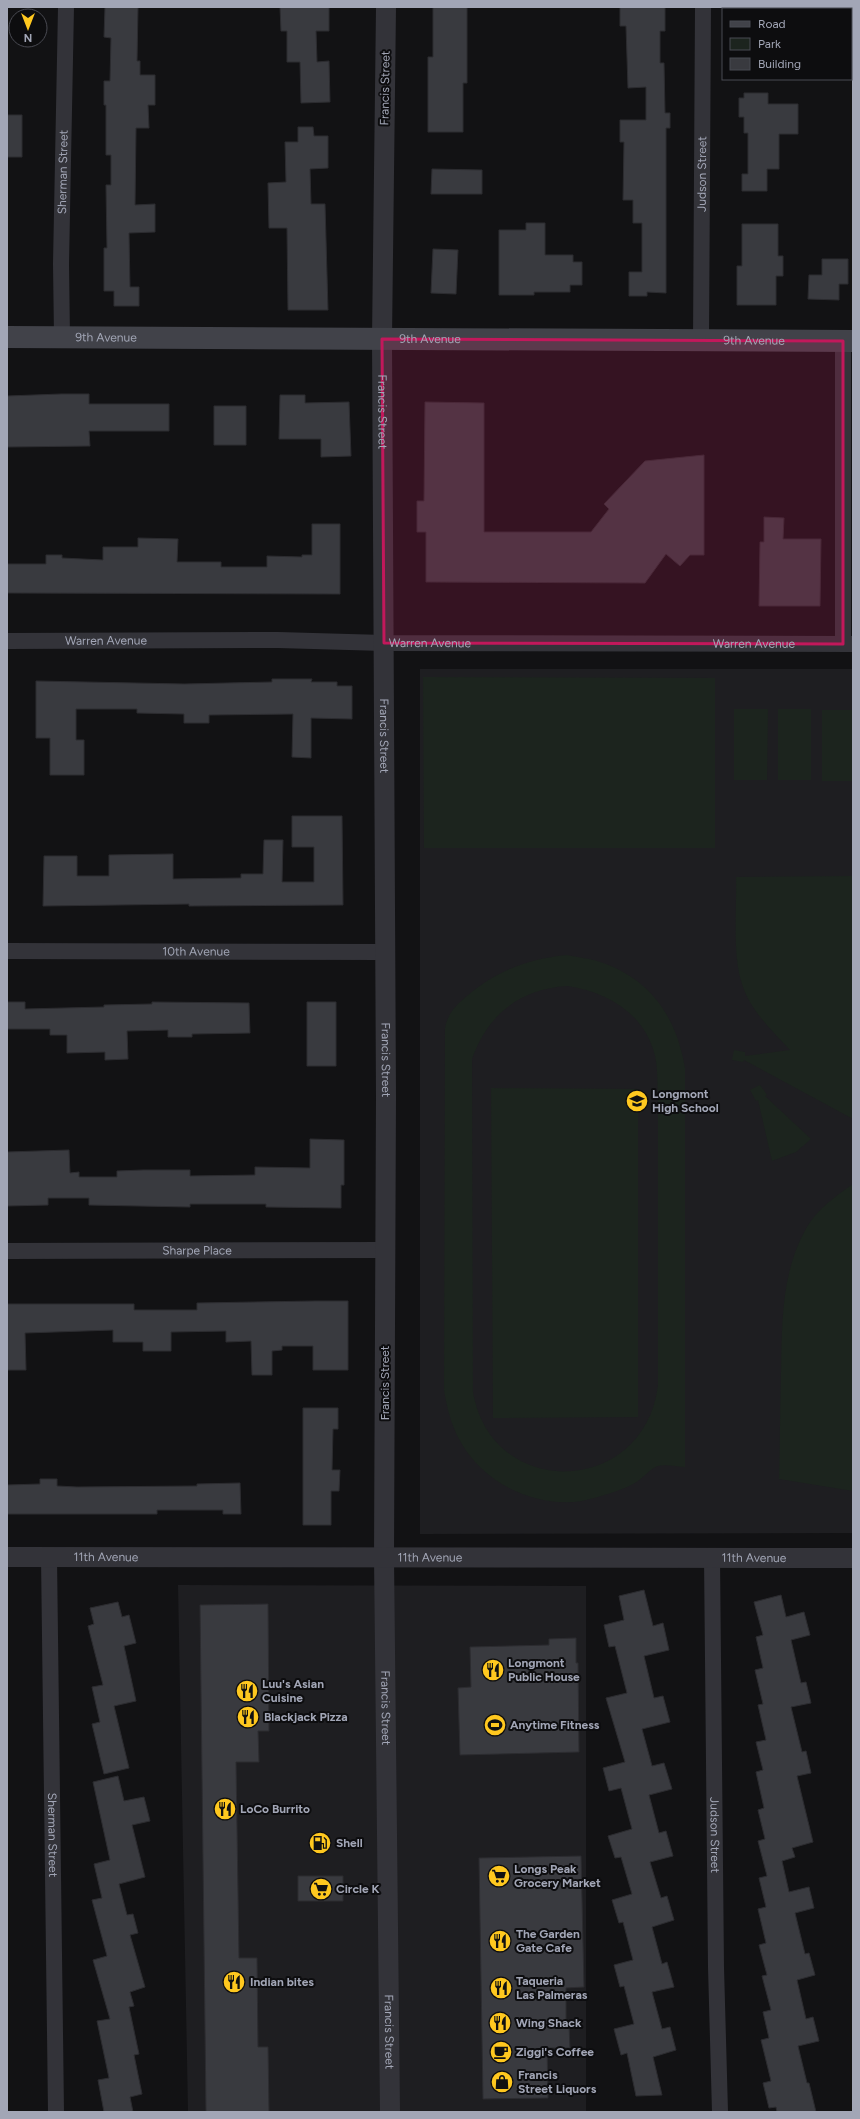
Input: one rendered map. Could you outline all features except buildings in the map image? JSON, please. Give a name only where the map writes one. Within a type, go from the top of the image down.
[{"type":"main road","name":"9th Avenue","points":[[7,337],[848,341]]},
{"type":"street","name":"Sherman Street","points":[[62,338],[61,264],[66,7]]},
{"type":"street","name":"Francis Street","points":[[386,7],[382,339],[386,952],[384,1557],[390,2112]]},
{"type":"street","name":"Judson Street","points":[[701,340],[703,7]]},
{"type":"street","points":[[848,341],[848,644]]},
{"type":"street","name":"Warren Avenue","points":[[7,641],[278,640],[384,643],[848,644]]},
{"type":"street","name":"10th Avenue","points":[[7,951],[386,952]]},
{"type":"street","name":"Sharpe Place","points":[[7,1251],[386,1250]]},
{"type":"street","name":"11th Avenue","points":[[7,1557],[853,1558]]},
{"type":"street","name":"Sherman Street","points":[[49,1557],[56,2112]]},
{"type":"street","name":"Judson Street","points":[[712,1558],[716,1967],[720,2112]]},
{"type":"highlighted area","points":[[382,339],[843,341],[843,644],[384,643]]},
{"type":"shaded area","name":"Longmont High School","points":[[420,669],[853,669],[853,1533],[420,1534]]},
{"type":"shaded area","points":[[178,1585],[586,1586],[586,2112],[188,2112]]},
{"type":"green space","points":[[423,677],[715,678],[715,848],[424,848]]},
{"type":"green space","points":[[734,709],[768,709],[767,780],[734,780]]},
{"type":"green space","points":[[778,709],[811,709],[811,780],[778,780]]},
{"type":"green space","points":[[822,710],[853,710],[853,781],[822,781]]},
{"type":"green space","points":[[853,876],[853,1119],[744,1060],[743,1062],[732,1060],[734,1050],[745,1052],[745,1056],[790,1050],[769,1028],[750,1003],[742,984],[736,946],[736,877]]},
{"type":"green space","points":[[566,955],[597,961],[615,968],[631,977],[645,988],[667,1015],[675,1031],[685,1068],[685,1467],[661,1465],[653,1469],[635,1483],[622,1489],[582,1501],[564,1502],[528,1496],[495,1480],[481,1468],[469,1455],[456,1433],[446,1403],[444,1390],[445,1028],[450,1014],[456,1006],[478,987],[501,973],[513,968],[526,963]],"holes":[[[567,986],[582,989],[610,1000],[634,1017],[643,1028],[650,1041],[656,1061],[658,1096],[658,1385],[647,1422],[626,1448],[599,1465],[568,1471],[536,1467],[508,1453],[486,1428],[473,1392],[472,1059],[487,1029],[508,1007],[535,992],[550,988]]]},
{"type":"green space","points":[[760,1085],[767,1095],[765,1096],[811,1139],[796,1152],[772,1161],[758,1100],[756,1101],[750,1090]]},
{"type":"green space","points":[[491,1088],[638,1089],[638,1417],[493,1418]]},
{"type":"green space","points":[[853,1184],[853,1491],[779,1479],[783,1317],[792,1262],[798,1244],[811,1220],[827,1203]]},
{"type":"place","name":"Longmont High School","points":[[637,1101]]},
{"type":"place","name":"Longmont Public House","points":[[493,1670]]},
{"type":"place","name":"Luu's Asian Cuisine","points":[[247,1691]]},
{"type":"place","name":"Blackjack Pizza","points":[[248,1717]]},
{"type":"place","name":"Anytime Fitness","points":[[495,1725]]},
{"type":"place","name":"LoCo Burrito","points":[[225,1809]]},
{"type":"place","name":"Shell","points":[[320,1843]]},
{"type":"place","name":"Longs Peak Grocery Market","points":[[499,1876]]},
{"type":"place","name":"Circle K","points":[[321,1889]]},
{"type":"place","name":"The Garden Gate Cafe","points":[[500,1941]]},
{"type":"place","name":"Indian bites","points":[[234,1982]]},
{"type":"place","name":"Taqueria Las Palmeras","points":[[501,1988]]},
{"type":"place","name":"Wing Shack","points":[[500,2023]]},
{"type":"place","name":"Ziggi's Coffee","points":[[501,2052]]},
{"type":"place","name":"Francis Street Liquors","points":[[502,2082]]}]
